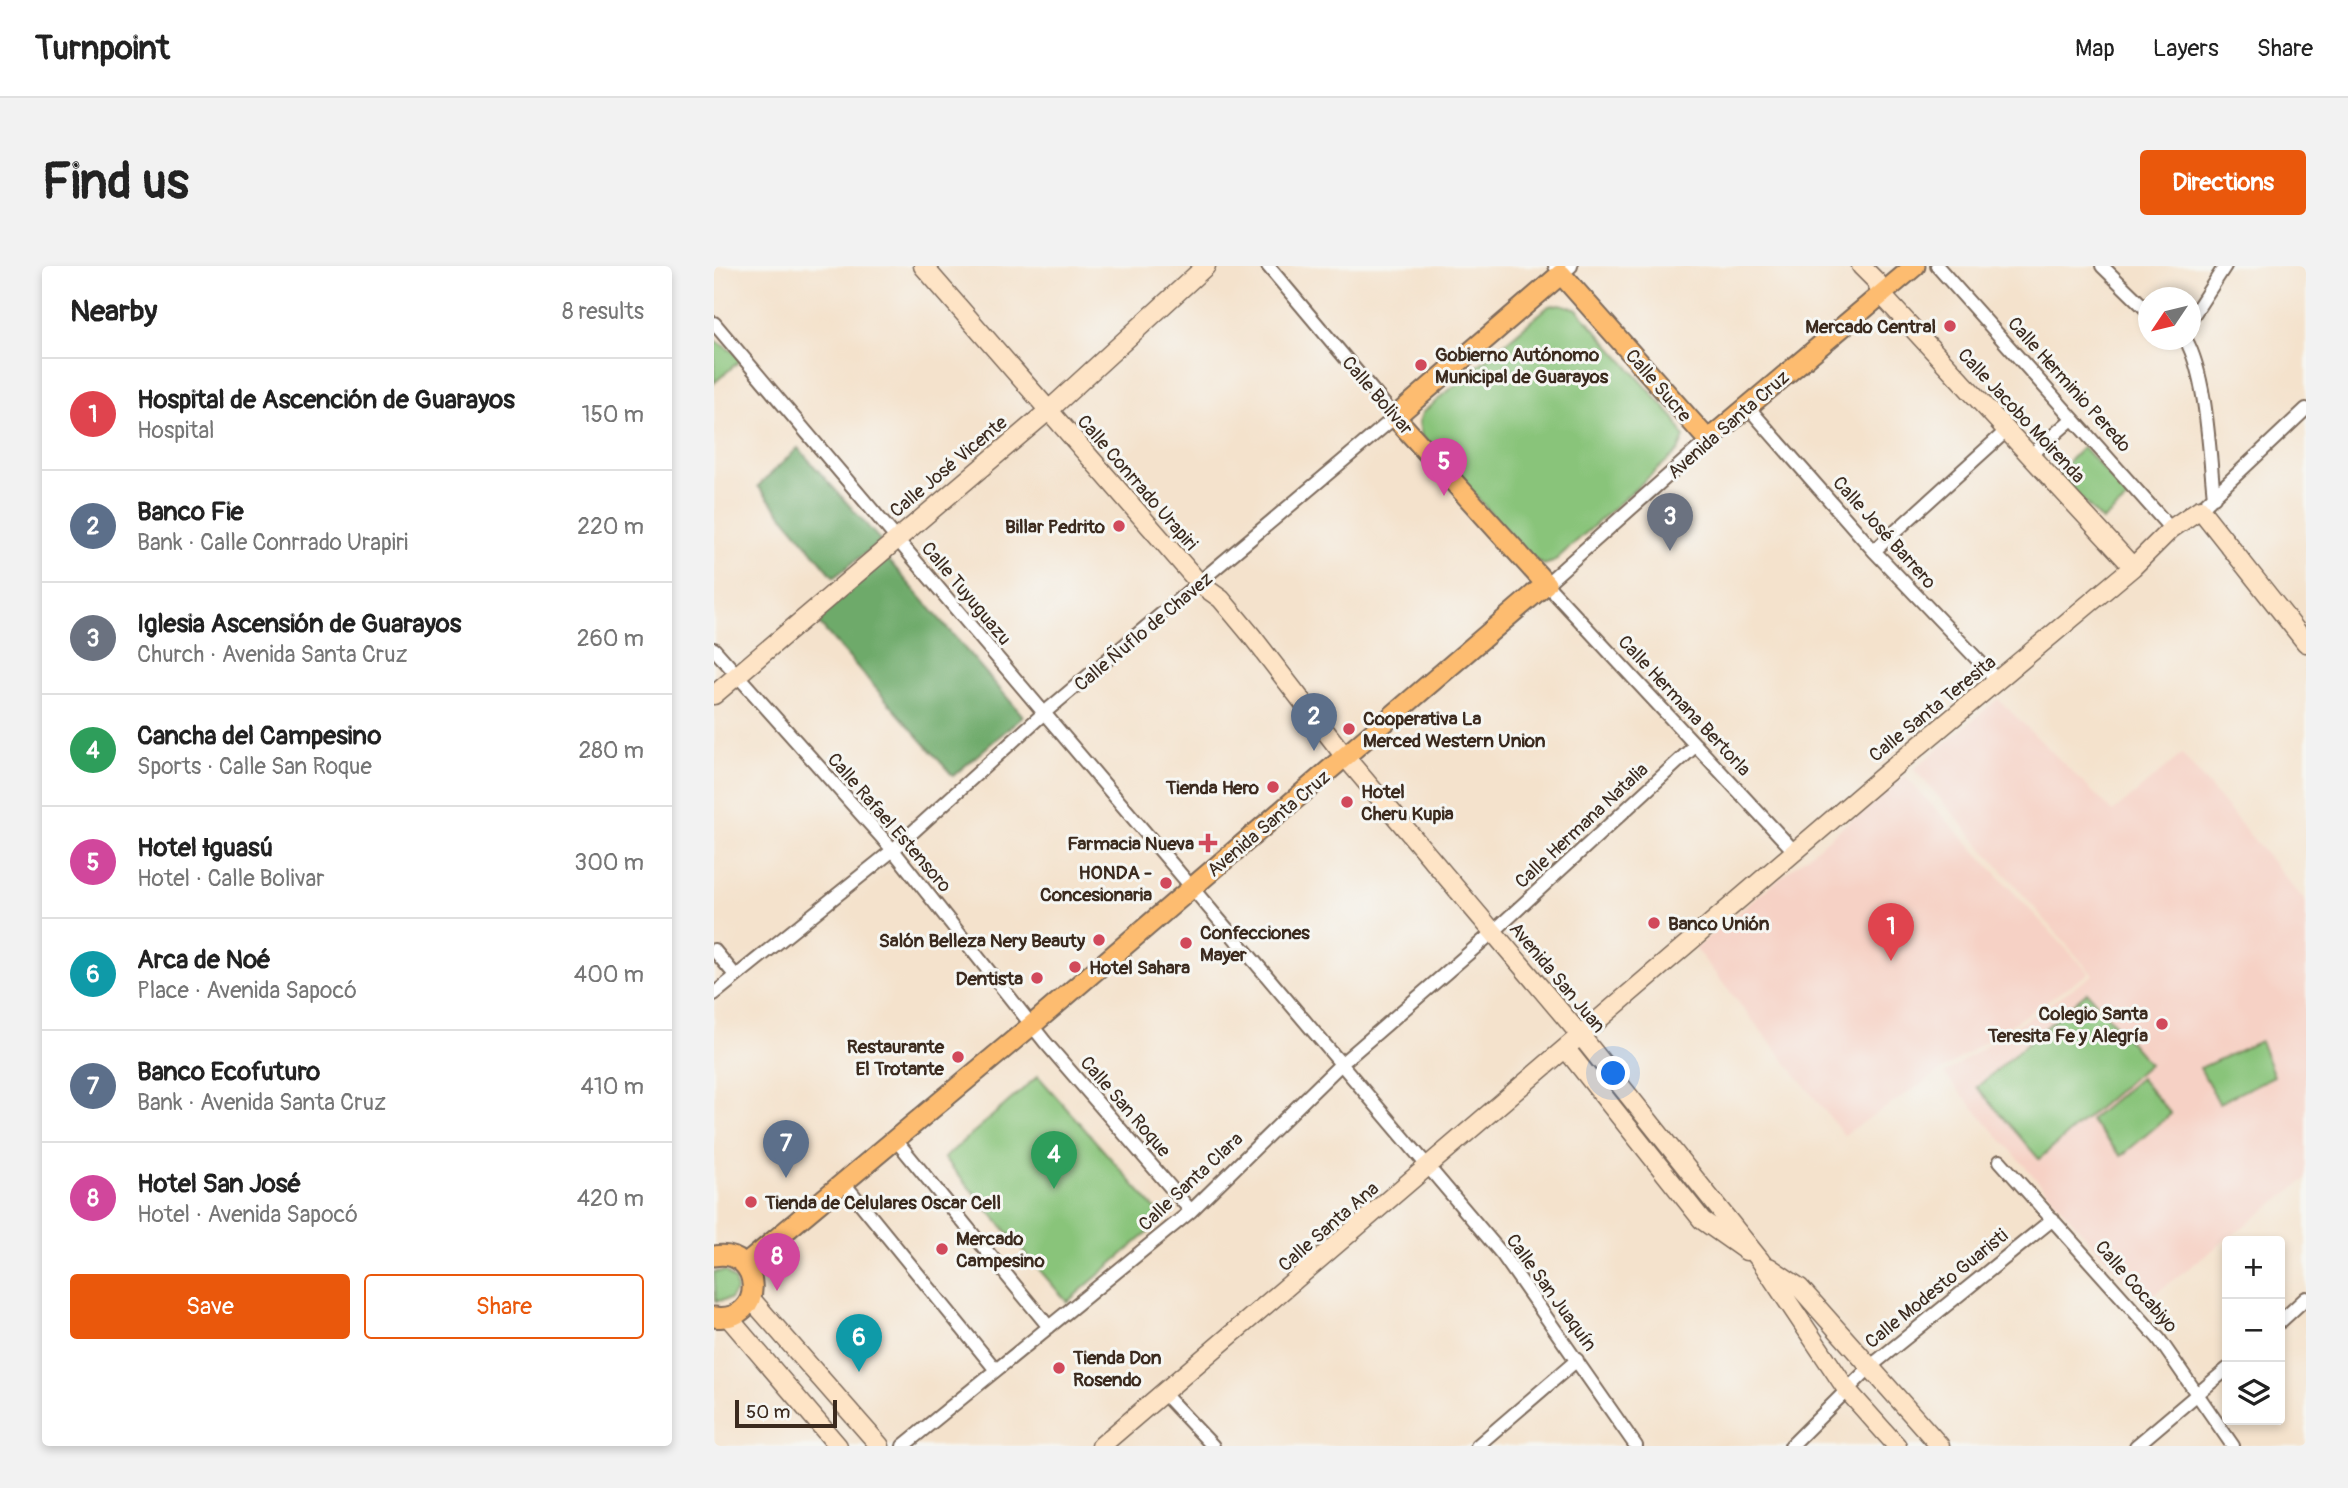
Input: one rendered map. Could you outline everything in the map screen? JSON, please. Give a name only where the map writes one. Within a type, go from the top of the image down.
[{"type":"main road","name":"Avenida Santa Cruz","points":[[1708,440],[1915,266]]},
{"type":"main road","name":"Calle Ñuflo de Chavez","points":[[1395,417],[1562,269]]},
{"type":"main road","name":"Calle Sucre","points":[[1562,269],[1708,440]]},
{"type":"main road","name":"Calle Bolivar","points":[[1395,417],[1546,584]]},
{"type":"main road","name":"Avenida Santa Cruz","points":[[745,1265],[1032,1025],[1546,584]]},
{"type":"main road","points":[[714,1256],[729,1256],[745,1265],[752,1281],[751,1299],[745,1308],[721,1317]]},
{"type":"street","name":"Calle Conrrado Urapiri","points":[[923,266],[1200,584],[1221,599],[1297,690],[1346,758]]},
{"type":"street","name":"Calle José Vicente","points":[[714,695],[895,538],[1048,411],[1206,266]]},
{"type":"street","name":"Calle Bolivar","points":[[1268,266],[1395,417]]},
{"type":"street","name":"Calle Jacobo Moirenda","points":[[1861,266],[1877,282],[1880,293],[2133,567]]},
{"type":"street","name":"Calle Herminio Peredo","points":[[1937,266],[2171,529]]},
{"type":"street","points":[[2102,266],[2138,301]]},
{"type":"street","points":[[2201,303],[2225,266]]},
{"type":"street","name":"Calle Tuyuguazu","points":[[714,323],[1341,1064]]},
{"type":"street","points":[[2189,350],[2196,369],[2204,416],[2214,497]]},
{"type":"street","name":"Calle José Barrero","points":[[1747,406],[1874,551],[1998,681]]},
{"type":"street","name":"Calle Santa Teresita","points":[[1581,1036],[2133,567],[2171,529],[2214,497],[2306,409]]},
{"type":"street","name":"Calle Ñuflo de Chavez","points":[[714,994],[893,850],[1044,713],[1395,417]]},
{"type":"street","points":[[2031,455],[2071,419]]},
{"type":"street","points":[[1874,551],[2006,432]]},
{"type":"street","name":"Avenida Santa Cruz","points":[[1546,584],[1708,440]]},
{"type":"street","points":[[2200,509],[2306,643]]},
{"type":"street","name":"Calle Hermana Bertorla","points":[[1546,584],[1795,852]]},
{"type":"street","name":"Calle Rafael Estensoro","points":[[714,649],[893,850],[1032,1025]]},
{"type":"street","name":"Calle Hermana Natalia","points":[[1492,933],[1696,745]]},
{"type":"street","name":"Avenida San Juan","points":[[1346,758],[1581,1036],[1759,1260],[1847,1390],[1897,1446]]},
{"type":"street","name":"Calle Santa Clara","points":[[903,1446],[1191,1211],[1341,1064],[1492,933]]},
{"type":"street","points":[[714,950],[735,975]]},
{"type":"street","name":"Calle San Roque","points":[[1032,1025],[1191,1211]]},
{"type":"street","name":"Calle Santa Ana","points":[[1101,1446],[1581,1036]]},
{"type":"street","name":"Avenida San Juan","points":[[1566,1049],[1702,1220],[1800,1288],[1940,1446]]},
{"type":"street","name":"Calle San Juaquín","points":[[1341,1064],[1502,1254],[1636,1446]]},
{"type":"street","points":[[895,1139],[1049,1328]]},
{"type":"street","name":"Calle Cocabiyo","points":[[2000,1161],[2159,1339],[2233,1446]]},
{"type":"street","points":[[843,1182],[996,1370]]},
{"type":"street","name":"Calle Modesto Guaristi","points":[[1791,1446],[1871,1366],[2053,1219]]},
{"type":"street","points":[[2285,1317],[2306,1298]]},
{"type":"street","points":[[751,1299],[880,1446]]},
{"type":"street","points":[[721,1317],[838,1446]]},
{"type":"street","points":[[1477,1446],[1577,1360]]},
{"type":"street","points":[[2136,1446],[2222,1374]]},
{"type":"street","points":[[1164,1394],[1213,1446]]},
{"type":"shaded area","name":"Colegio Santa Teresita Fe y Alegría","points":[[1998,699],[2113,812],[2182,754],[2306,902],[2306,1179],[2231,1236],[2222,1236],[2222,1243],[2144,1302],[1944,1074],[2093,975],[1914,769]]},
{"type":"shaded area","points":[[1905,776],[2089,973],[1844,1135],[1695,948]]},
{"type":"green space","points":[[1560,304],[1577,309],[1675,419],[1684,437],[1678,451],[1553,562],[1544,565],[1531,558],[1421,435],[1419,422],[1422,413],[1549,306]]},
{"type":"green space","points":[[714,340],[743,358],[714,383]]},
{"type":"green space","points":[[2083,447],[2129,498],[2102,521],[2057,473]]},
{"type":"green space","points":[[798,448],[881,541],[834,577],[758,486]]},
{"type":"green space","points":[[885,556],[1023,716],[953,776],[815,619]]},
{"type":"green space","points":[[2087,992],[2149,1064],[2039,1159],[1977,1087]]},
{"type":"green space","points":[[2260,1041],[2274,1076],[2219,1103],[2200,1068]]},
{"type":"green space","points":[[1038,1076],[1164,1219],[1067,1302],[944,1158]]},
{"type":"green space","points":[[2140,1078],[2171,1114],[2121,1156],[2090,1120]]},
{"type":"green space","points":[[725,1271],[735,1281],[736,1291],[730,1299],[716,1301],[714,1272]]},
{"type":"place","name":"Mercado Central","points":[[1950,326]]},
{"type":"place","name":"Gobierno Autónomo Municipal de Guarayos","points":[[1421,365]]},
{"type":"place","name":"Hotel Ɨguasú","points":[[1444,496]]},
{"type":"place","name":"Billar Pedrito","points":[[1119,526]]},
{"type":"place","name":"Iglesia Ascensión de Guarayos","points":[[1670,551]]},
{"type":"place","name":"Cooperativa La Merced Western Union","points":[[1349,729]]},
{"type":"place","name":"Banco Fie","points":[[1314,751]]},
{"type":"place","name":"Tienda Hero","points":[[1273,787]]},
{"type":"place","name":"Hotel Cheru Kupia","points":[[1347,802]]},
{"type":"place","name":"Farmacia Nueva","points":[[1208,843]]},
{"type":"place","name":"HONDA - Concesionaria","points":[[1166,883]]},
{"type":"place","name":"Banco Unión","points":[[1654,923]]},
{"type":"place","name":"Salón Belleza Nery Beauty","points":[[1099,940]]},
{"type":"place","name":"Confecciones Mayer","points":[[1186,943]]},
{"type":"place","name":"Hospital de Ascención de Guarayos","points":[[1891,961]]},
{"type":"place","name":"Hotel Sahara","points":[[1075,967]]},
{"type":"place","name":"Dentista","points":[[1037,978]]},
{"type":"place","name":"Colegio Santa Teresita Fe y Alegría","points":[[2162,1024]]},
{"type":"place","name":"Restaurante El Trotante","points":[[958,1057]]},
{"type":"place","name":"Banco Ecofuturo","points":[[786,1178]]},
{"type":"place","name":"Cancha del Campesino","points":[[1054,1189]]},
{"type":"place","name":"Tienda de Celulares Oscar Cell","points":[[751,1202]]},
{"type":"place","name":"Mercado Campesino","points":[[942,1249]]},
{"type":"place","name":"Hotel San José","points":[[777,1291]]},
{"type":"place","name":"Tienda Don Rosendo","points":[[1059,1368]]},
{"type":"place","name":"Arca de Noé","points":[[859,1372]]}]
